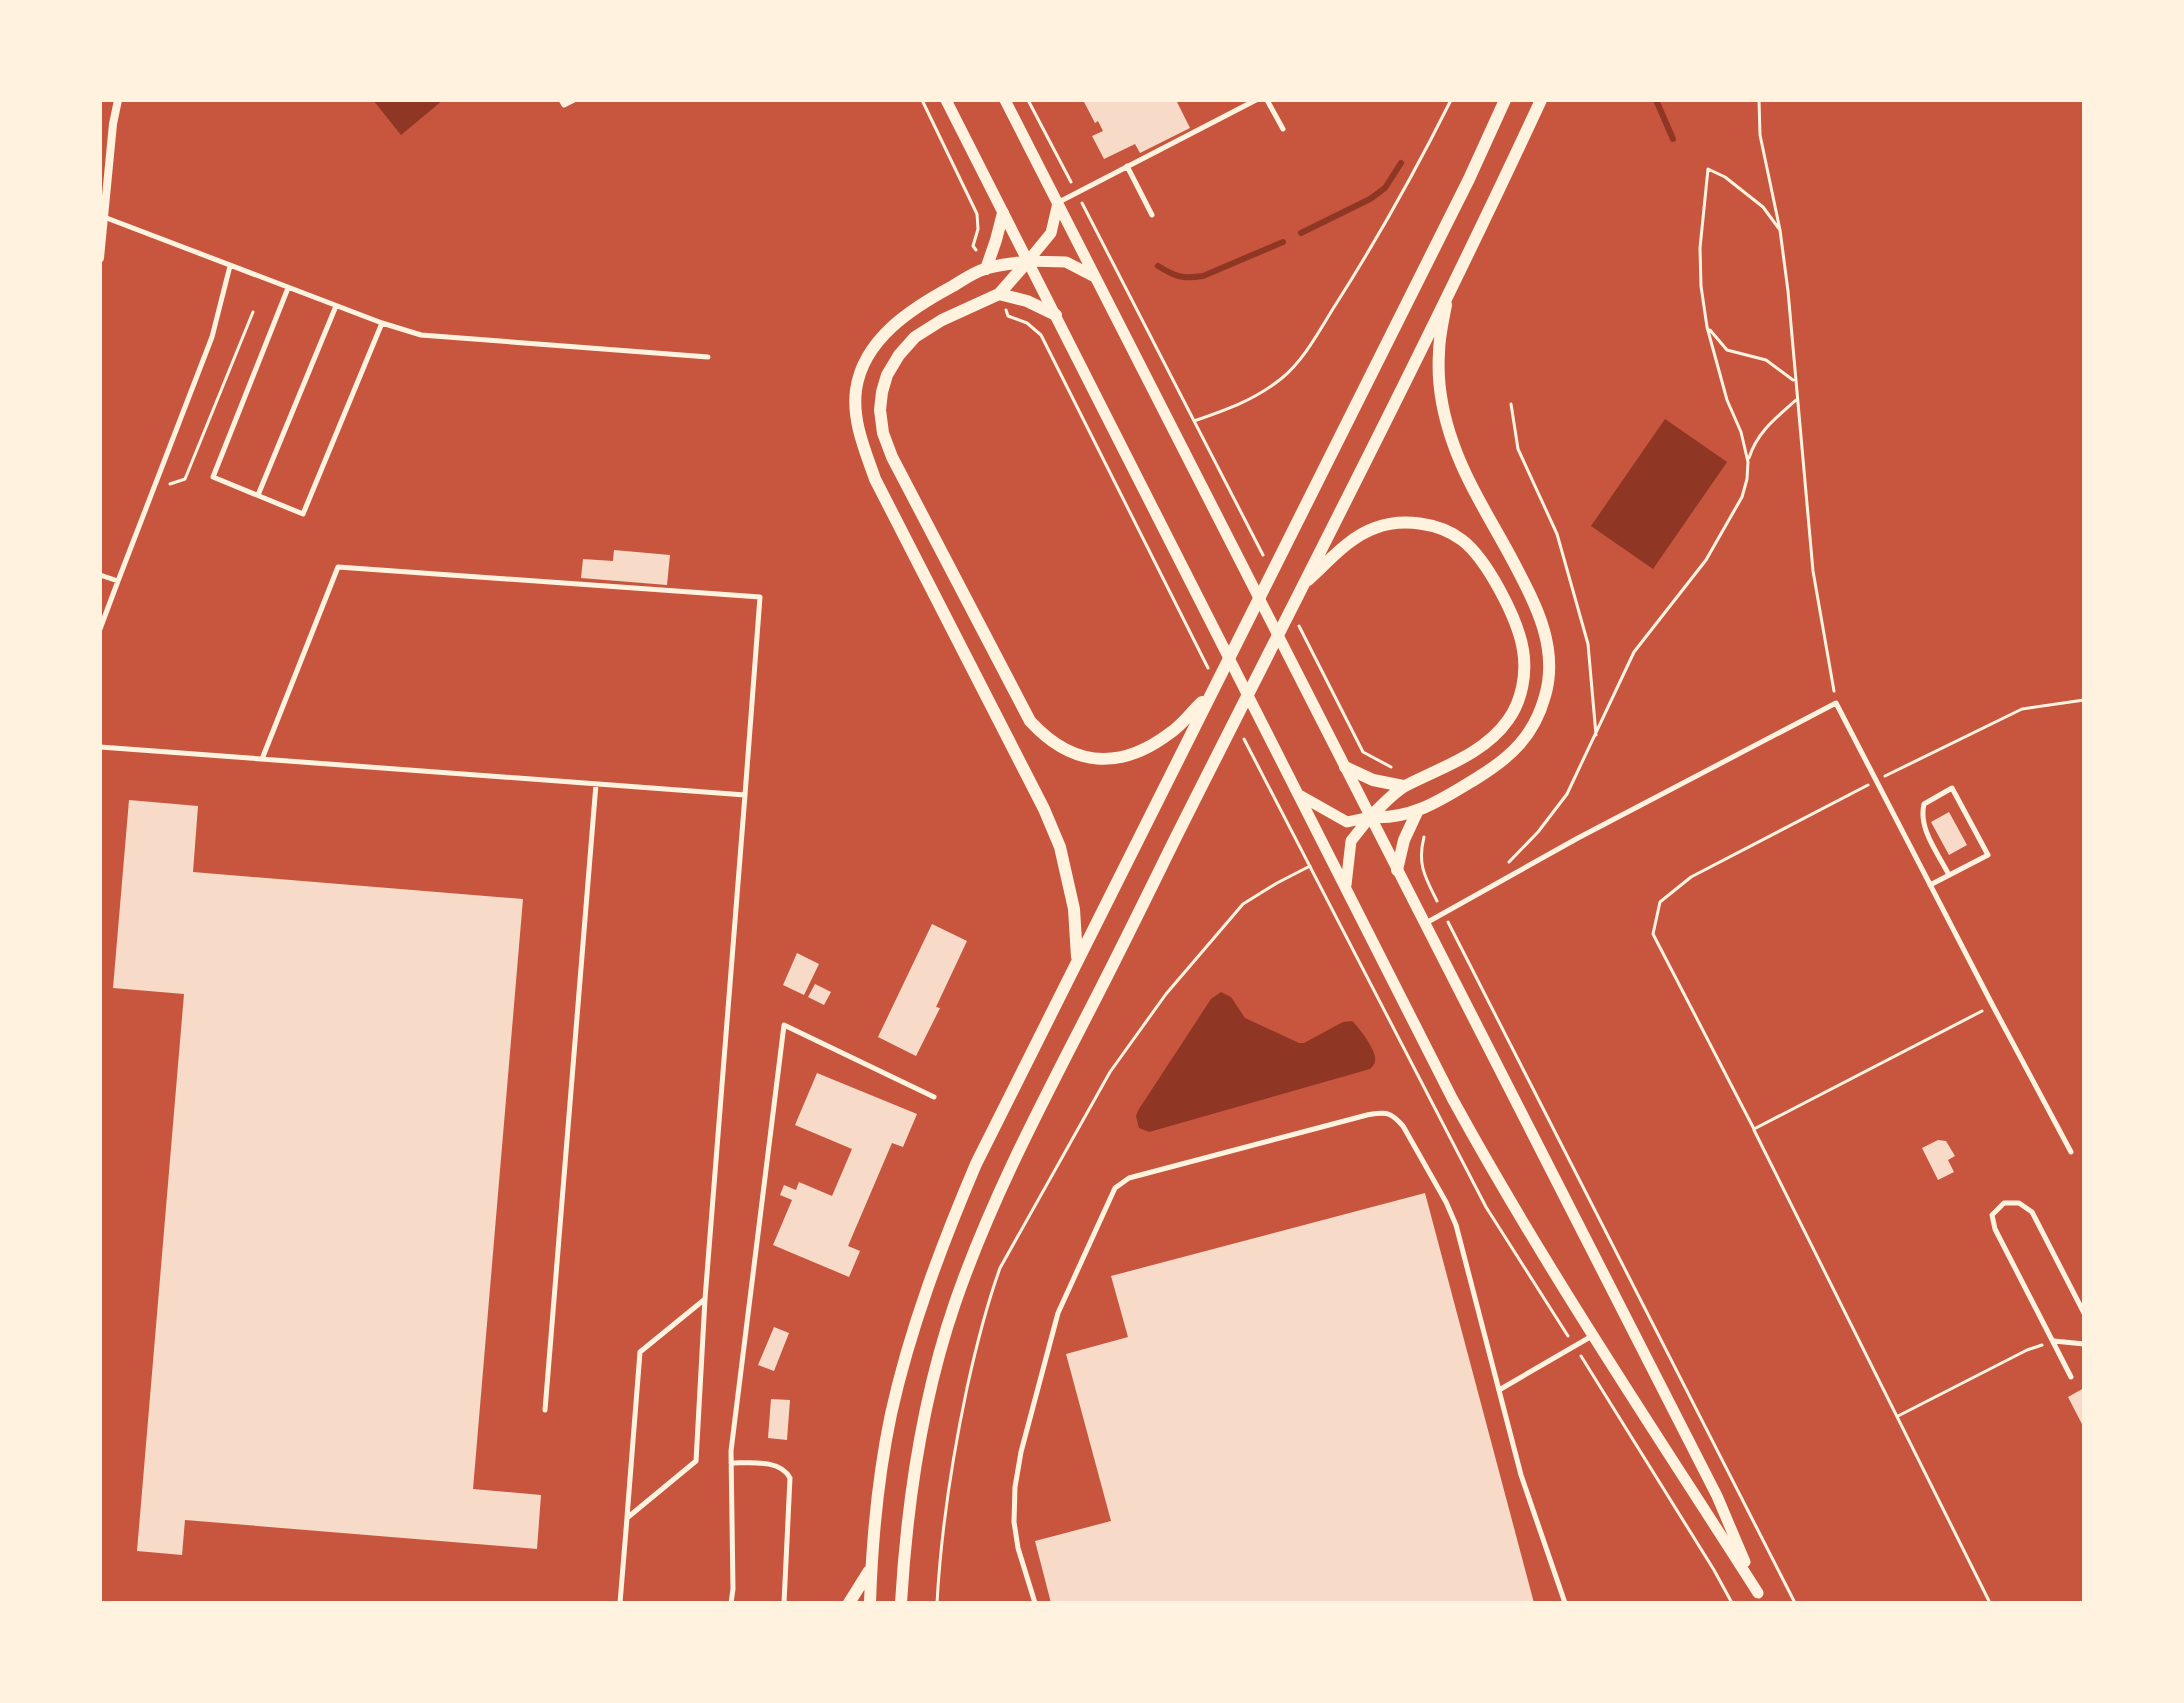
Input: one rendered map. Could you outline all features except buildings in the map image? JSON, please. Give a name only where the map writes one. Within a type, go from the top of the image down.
[{"type":"main road","points":[[870,1603],[879,1491],[891,1414],[929,1284],[976,1164],[1462,193],[1505,100]]},
{"type":"main road","points":[[901,1603],[911,1491],[924,1422],[943,1345],[988,1217],[1032,1120],[1235,732],[1303,585],[1541,100]]},
{"type":"main road","points":[[986,269],[1003,213]]},
{"type":"main road","points":[[1028,261],[986,269],[922,302],[890,328],[866,362],[856,388],[856,414],[861,440],[875,479],[1044,809],[1060,847],[1074,909],[1077,960]]},
{"type":"main road","points":[[1028,261],[999,294],[942,320],[915,337],[899,355],[887,375],[880,410],[883,433],[892,457],[1030,721],[1041,733],[1064,749],[1091,758],[1111,760],[1137,753],[1171,733],[1210,694]]},
{"type":"main road","points":[[999,294],[1027,301],[1056,315]]},
{"type":"main road","points":[[1370,817],[1389,818],[1417,812],[1498,765],[1527,737],[1541,711],[1548,685],[1550,660],[1546,634],[1536,606],[1453,444],[1442,401],[1439,354],[1447,294]]},
{"type":"main road","points":[[1303,585],[1360,535],[1377,527],[1419,523],[1461,539],[1479,556],[1517,628],[1523,650],[1524,676],[1509,720],[1491,739],[1467,755],[1403,786],[1370,817]]},
{"type":"main road","points":[[1345,767],[1373,780],[1403,786]]},
{"type":"main road","points":[[1397,870],[1404,840],[1417,812]]},
{"type":"main road","points":[[849,1603],[871,1569]]},
{"type":"street","points":[[100,258],[118,100]]},
{"type":"street","points":[[946,100],[1452,1098],[1570,1301],[1761,1598]]},
{"type":"street","points":[[1005,100],[1717,1496],[1761,1598]]},
{"type":"street","points":[[1028,261],[1051,233],[1058,202]]},
{"type":"street","points":[[1028,261],[1066,262],[1095,277]]},
{"type":"street","points":[[1300,795],[1347,822],[1370,817]]},
{"type":"street","points":[[1346,885],[1351,841],[1370,817]]},
{"type":"lane","points":[[561,100],[564,105],[574,100]]},
{"type":"lane","points":[[1058,202],[1256,100]]},
{"type":"lane","points":[[1267,100],[1283,129]]},
{"type":"lane","points":[[1127,166],[1152,215]]},
{"type":"lane","points":[[103,217],[421,335],[708,357]]},
{"type":"lane","points":[[100,629],[212,337],[230,266]]},
{"type":"lane","points":[[288,288],[213,477],[303,514],[382,323]]},
{"type":"lane","points":[[258,495],[336,306]]},
{"type":"lane","points":[[262,759],[338,567],[760,597],[705,1299],[696,1461],[627,1518]]},
{"type":"lane","points":[[100,575],[118,581]]},
{"type":"lane","points":[[1425,924],[1578,838],[1836,703],[2071,1152]]},
{"type":"lane","points":[[100,747],[745,795]]},
{"type":"lane","points":[[545,1410],[596,784]]},
{"type":"lane","points":[[1930,885],[1988,855],[1952,788],[1924,804],[1921,815],[1949,875]]},
{"type":"lane","points":[[731,1603],[731,1463],[784,1025],[934,1097]]},
{"type":"lane","points":[[1035,1603],[1018,1548],[1014,1522],[1015,1487],[1021,1452],[1058,1313],[1115,1188],[1129,1178],[1383,1112],[1394,1116],[1403,1126],[1456,1225],[1521,1475],[1565,1603]]},
{"type":"lane","points":[[2071,1377],[1995,1229],[1992,1215],[2004,1203],[2019,1203],[2032,1212],[2084,1313]]},
{"type":"lane","points":[[620,1603],[640,1352],[705,1299]]},
{"type":"lane","points":[[1499,1390],[1593,1336]]},
{"type":"lane","points":[[2053,1341],[2084,1344]]},
{"type":"lane","points":[[731,1463],[777,1465],[790,1478],[784,1603]]},
{"type":"path","points":[[922,100],[977,214],[978,229],[973,246],[986,269]]},
{"type":"path","points":[[1028,100],[1266,562]]},
{"type":"path","points":[[1194,421],[1254,398],[1285,375],[1301,358],[1364,261],[1451,100]]},
{"type":"path","points":[[1759,100],[1762,150],[1780,230],[1788,291],[1813,571],[1836,703]]},
{"type":"path","points":[[1502,869],[1538,832],[1567,794],[1634,652],[1706,560],[1742,497],[1748,462],[1707,327],[1701,286],[1700,248],[1708,169],[1725,177],[1763,207],[1780,230]]},
{"type":"path","points":[[999,294],[1008,316],[1027,323],[1041,335],[1213,678]]},
{"type":"path","points":[[170,483],[185,479],[253,312]]},
{"type":"path","points":[[1707,327],[1727,350],[1766,360],[1795,381]]},
{"type":"path","points":[[1748,462],[1757,438],[1796,399]]},
{"type":"path","points":[[1511,404],[1518,449],[1557,534],[1588,644],[1596,735]]},
{"type":"path","points":[[1295,618],[1363,752],[1394,769],[1403,786]]},
{"type":"path","points":[[1990,1603],[1754,1129],[1653,934],[1660,902],[1691,877],[2022,709],[2084,700]]},
{"type":"path","points":[[1235,732],[1310,866],[1486,1207],[1732,1603]]},
{"type":"path","points":[[1417,812],[1425,832],[1420,853],[1422,870],[1795,1603]]},
{"type":"path","points":[[937,1603],[945,1509],[959,1424],[989,1298],[1000,1268],[1110,1072],[1166,994],[1243,904],[1310,866]]},
{"type":"path","points":[[1754,1129],[1993,1006]]},
{"type":"path","points":[[1607,1280],[1625,1271]]},
{"type":"path","points":[[1553,1312],[1570,1301]]},
{"type":"path","points":[[1898,1416],[2027,1350]]},
{"type":"shaded area","points":[[373,100],[443,100],[401,135]]},
{"type":"shaded area","points":[[1665,419],[1727,462],[1653,569],[1591,526]]},
{"type":"shaded area","points":[[1221,992],[1231,997],[1245,1018],[1299,1043],[1343,1022],[1352,1021],[1372,1048],[1374,1064],[1370,1069],[1149,1132],[1139,1128],[1136,1116],[1139,1109],[1211,999]]},
{"type":"waterway","points":[[1656,100],[1673,139]]},
{"type":"waterway","points":[[1301,233],[1370,199],[1385,188],[1401,163]]},
{"type":"waterway","points":[[1158,266],[1179,276],[1203,276],[1283,242]]}]
